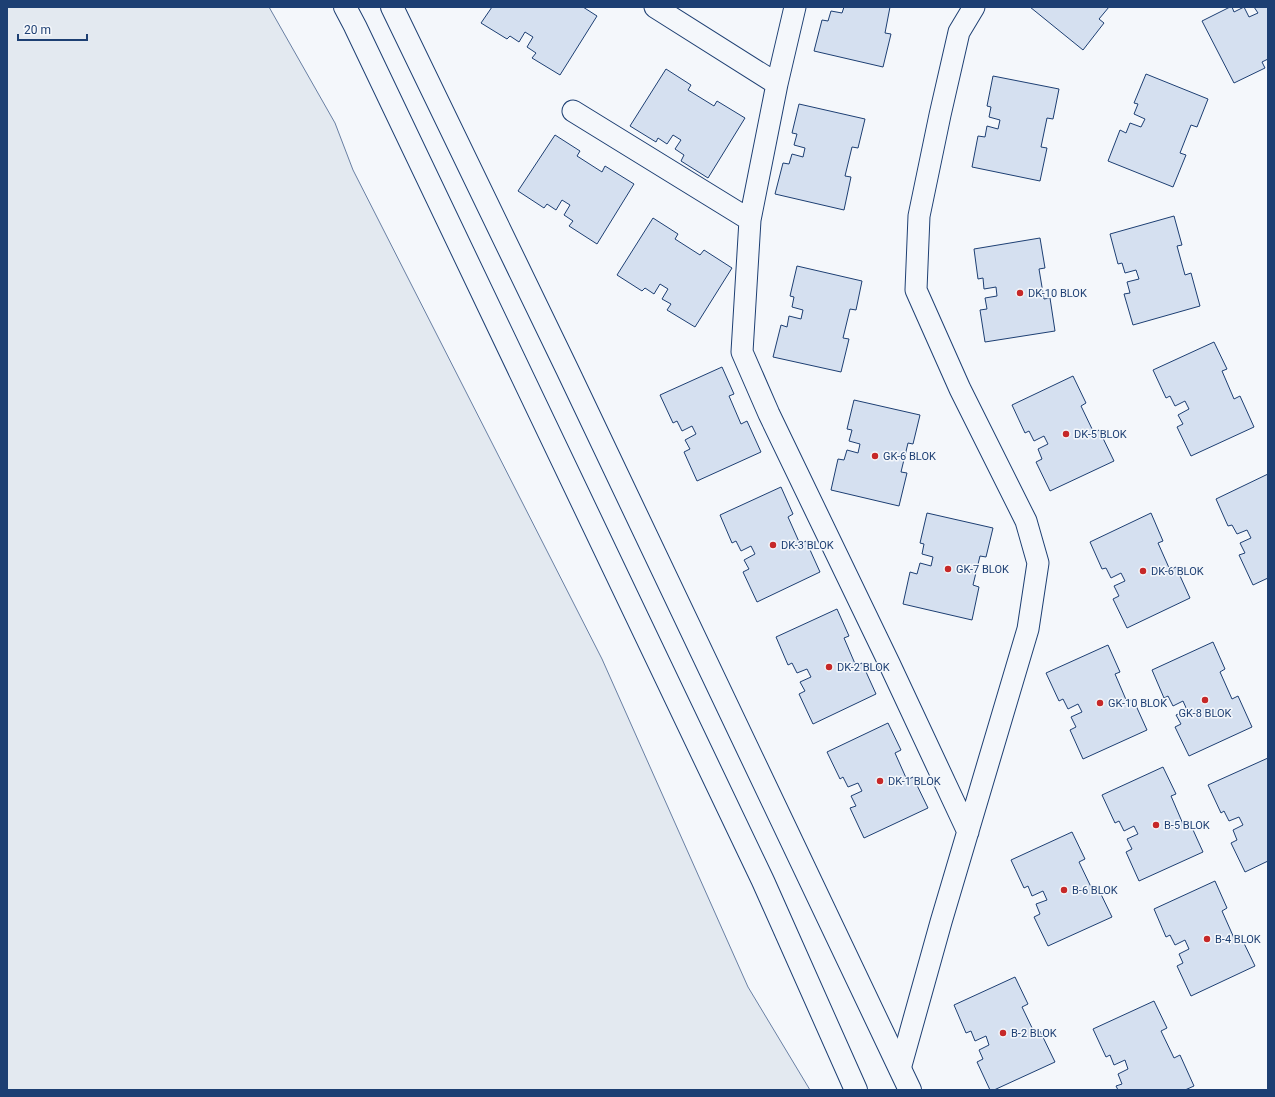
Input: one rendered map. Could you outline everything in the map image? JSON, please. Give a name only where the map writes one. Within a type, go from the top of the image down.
[{"type":"street","points":[[344,7],[372,62],[763,881],[856,1090]]},
{"type":"street","points":[[392,7],[567,368],[910,1090]]},
{"type":"street","points":[[655,7],[777,84]]},
{"type":"street","points":[[795,7],[777,84],[750,220],[744,292],[742,352],[769,414],[889,663],[968,832]]},
{"type":"street","points":[[900,1069],[1028,629],[1038,564],[1026,522],[960,389],[916,290],[919,216],[959,32],[974,7]]},
{"type":"street","points":[[573,111],[750,220]]},
{"type":"shaded area","points":[[7,7],[269,7],[335,123],[353,170],[602,659],[748,987],[810,1090],[7,1090]]},
{"type":"building","points":[[492,7],[583,7],[597,16],[560,75],[532,58],[536,53],[527,47],[533,37],[525,32],[519,42],[510,36],[507,39],[481,23]]},
{"type":"building","points":[[844,7],[890,7],[885,33],[891,34],[883,67],[814,51],[822,20],[828,21],[831,11],[842,13]]},
{"type":"building","points":[[1030,7],[1109,7],[1099,19],[1104,23],[1083,50]]},
{"type":"building","points":[[1232,7],[1234,12],[1244,7],[1249,17],[1258,13],[1254,7],[1268,7],[1268,59],[1262,62],[1265,68],[1234,83],[1202,21]]},
{"type":"building","points":[[666,69],[691,85],[688,90],[714,106],[717,101],[745,118],[708,178],[681,161],[684,155],[675,149],[681,140],[673,135],[667,144],[658,138],[656,142],[630,126]]},
{"type":"building","points":[[1146,74],[1208,99],[1197,127],[1191,125],[1180,153],[1186,155],[1173,187],[1108,161],[1120,130],[1126,133],[1130,123],[1141,127],[1145,119],[1134,114],[1138,104],[1134,103]]},
{"type":"building","points":[[993,76],[1059,89],[1053,119],[1047,118],[1041,147],[1047,148],[1040,181],[972,167],[978,136],[985,137],[987,126],[998,129],[1000,120],[989,117],[991,107],[987,106]]},
{"type":"building","points":[[799,104],[865,119],[858,148],[852,147],[845,176],[851,177],[844,210],[775,194],[783,163],[789,164],[792,154],[803,157],[805,148],[794,145],[797,134],[792,133]]},
{"type":"building","points":[[555,135],[580,151],[577,156],[602,172],[605,166],[634,184],[597,244],[569,226],[573,221],[564,215],[570,205],[562,200],[556,210],[547,204],[544,208],[518,191]]},
{"type":"building","points":[[1174,216],[1182,245],[1177,246],[1185,275],[1191,273],[1200,306],[1133,325],[1124,294],[1130,293],[1127,282],[1139,279],[1136,270],[1125,273],[1122,263],[1118,264],[1110,234]]},
{"type":"building","points":[[653,218],[678,234],[675,239],[700,255],[704,250],[732,268],[695,327],[667,310],[671,304],[662,299],[668,289],[660,284],[654,294],[645,288],[642,291],[617,275]]},
{"type":"building","name":"DK-10 BLOK","points":[[1040,238],[1045,268],[1039,269],[1044,299],[1050,298],[1055,331],[985,342],[980,310],[987,309],[985,298],[997,296],[996,287],[984,289],[983,278],[978,279],[974,249]]},
{"type":"building","points":[[797,266],[862,281],[856,310],[850,309],[843,338],[849,339],[841,372],[773,357],[781,325],[787,327],[789,316],[801,319],[803,310],[792,307],[794,297],[790,296]]},
{"type":"building","points":[[1214,342],[1227,369],[1222,371],[1234,399],[1240,396],[1254,427],[1191,456],[1177,427],[1183,424],[1178,415],[1189,409],[1185,401],[1175,406],[1170,396],[1166,398],[1153,370]]},
{"type":"building","points":[[722,367],[734,394],[729,396],[741,424],[747,421],[761,452],[697,481],[684,452],[690,449],[685,440],[696,434],[692,426],[682,431],[677,421],[673,423],[660,395]]},
{"type":"building","name":"DK-5 BLOK","points":[[1073,376],[1086,403],[1081,406],[1094,433],[1099,430],[1114,461],[1050,491],[1036,462],[1042,459],[1038,449],[1048,444],[1044,436],[1034,441],[1029,431],[1025,433],[1012,405]]},
{"type":"building","name":"GK-6 BLOK","points":[[854,400],[920,415],[913,444],[908,443],[901,472],[907,473],[899,506],[831,490],[838,459],[844,460],[847,450],[858,453],[860,444],[849,441],[852,430],[847,429]]},
{"type":"building","points":[[1268,474],[1268,578],[1253,585],[1239,555],[1245,553],[1240,543],[1251,538],[1247,530],[1237,534],[1232,525],[1228,526],[1216,499]]},
{"type":"building","name":"DK-3 BLOK","points":[[781,487],[793,514],[788,517],[800,544],[806,541],[820,572],[757,602],[743,572],[749,569],[744,560],[755,554],[751,546],[741,551],[736,541],[732,543],[720,515]]},
{"type":"building","name":"GK-7 BLOK","points":[[927,513],[993,528],[986,557],[980,556],[973,585],[979,587],[972,620],[903,604],[910,572],[917,574],[920,563],[931,566],[933,557],[922,554],[924,544],[920,543]]},
{"type":"building","name":"DK-6 BLOK","points":[[1151,513],[1163,541],[1158,543],[1170,570],[1176,567],[1190,598],[1127,628],[1113,599],[1119,596],[1114,586],[1125,581],[1121,573],[1111,578],[1106,568],[1102,569],[1090,542]]},
{"type":"building","name":"DK-2 BLOK","points":[[837,609],[849,636],[844,638],[856,666],[862,663],[876,694],[813,724],[799,694],[805,691],[800,682],[811,677],[807,669],[797,673],[792,663],[788,665],[776,637]]},
{"type":"building","name":"GK-8 BLOK","points":[[1213,642],[1225,669],[1220,672],[1232,699],[1238,696],[1252,727],[1189,756],[1175,727],[1181,724],[1176,715],[1187,710],[1183,701],[1173,706],[1168,696],[1164,698],[1152,670]]},
{"type":"building","name":"GK-10 BLOK","points":[[1108,645],[1120,672],[1115,674],[1127,702],[1133,699],[1147,730],[1083,759],[1070,730],[1076,727],[1071,717],[1082,712],[1078,704],[1068,709],[1063,699],[1059,701],[1046,673]]},
{"type":"building","name":"DK-1 BLOK","points":[[888,723],[901,750],[895,753],[907,780],[913,777],[928,808],[864,838],[850,808],[856,806],[851,796],[862,791],[858,783],[848,787],[843,777],[840,779],[827,752]]},
{"type":"building","points":[[1268,758],[1268,861],[1245,872],[1231,843],[1237,840],[1233,830],[1243,825],[1239,817],[1229,821],[1224,811],[1221,813],[1208,785]]},
{"type":"building","name":"B-5 BLOK","points":[[1163,767],[1176,794],[1171,796],[1183,824],[1189,821],[1203,852],[1139,881],[1126,852],[1132,849],[1127,839],[1138,834],[1134,826],[1124,831],[1119,821],[1115,823],[1102,795]]},
{"type":"building","name":"B-6 BLOK","points":[[1072,832],[1085,859],[1079,862],[1092,889],[1097,886],[1112,917],[1048,946],[1034,917],[1040,914],[1036,904],[1047,900],[1043,891],[1032,896],[1028,886],[1024,888],[1011,860]]},
{"type":"building","name":"B-4 BLOK","points":[[1215,881],[1227,908],[1222,911],[1234,938],[1240,935],[1255,966],[1191,996],[1177,966],[1183,963],[1179,954],[1189,949],[1185,940],[1175,945],[1170,935],[1166,937],[1154,909]]},
{"type":"building","name":"B-2 BLOK","points":[[1015,977],[1028,1004],[1022,1007],[1035,1034],[1040,1031],[1055,1062],[994,1090],[990,1090],[977,1062],[983,1059],[979,1050],[989,1045],[986,1036],[975,1041],[971,1031],[966,1033],[954,1005]]},
{"type":"building","points":[[1154,1001],[1167,1028],[1161,1031],[1174,1058],[1180,1055],[1194,1086],[1185,1090],[1118,1090],[1116,1086],[1122,1084],[1118,1074],[1128,1069],[1125,1060],[1114,1065],[1110,1055],[1106,1057],[1093,1029]]},
{"type":"place","name":"DK-10 BLOK","points":[[1020,293]]},
{"type":"place","name":"DK-5 BLOK","points":[[1066,434]]},
{"type":"place","name":"GK-6 BLOK","points":[[875,456]]},
{"type":"place","name":"DK-3 BLOK","points":[[773,545]]},
{"type":"place","name":"GK-7 BLOK","points":[[948,569]]},
{"type":"place","name":"DK-6 BLOK","points":[[1143,571]]},
{"type":"place","name":"DK-2 BLOK","points":[[829,667]]},
{"type":"place","name":"GK-8 BLOK","points":[[1205,700]]},
{"type":"place","name":"GK-10 BLOK","points":[[1100,703]]},
{"type":"place","name":"DK-1 BLOK","points":[[880,781]]},
{"type":"place","name":"B-5 BLOK","points":[[1156,825]]},
{"type":"place","name":"B-6 BLOK","points":[[1064,890]]},
{"type":"place","name":"B-4 BLOK","points":[[1207,939]]},
{"type":"place","name":"B-2 BLOK","points":[[1003,1033]]}]
